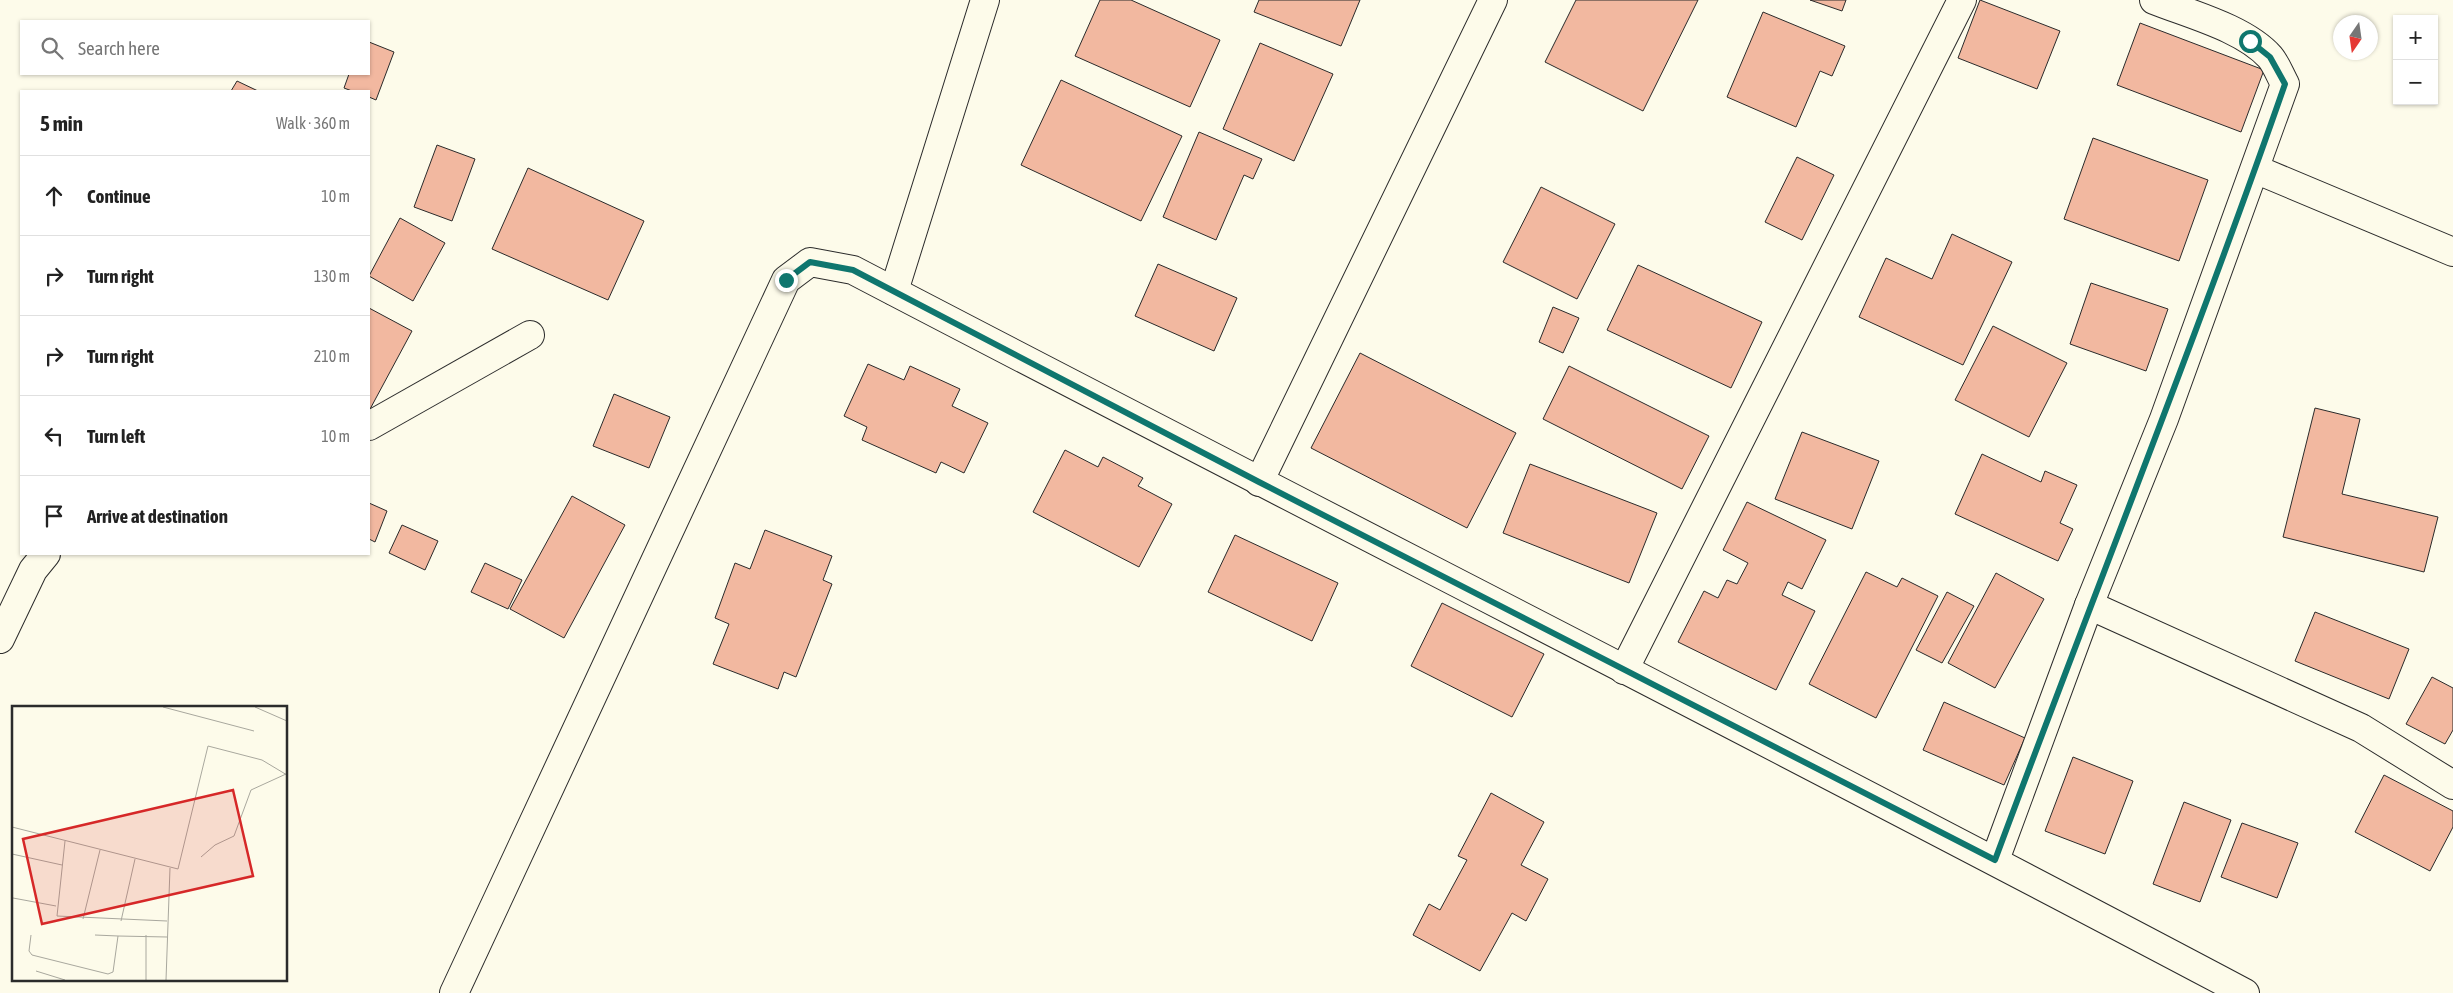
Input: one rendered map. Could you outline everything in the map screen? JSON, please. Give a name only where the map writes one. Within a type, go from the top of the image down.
[{"type":"street","points":[[894,291],[985,0]]},
{"type":"street","points":[[1259,482],[1493,0]]},
{"type":"street","points":[[1624,670],[1962,0]]},
{"type":"street","points":[[1995,860],[2090,605],[2164,419],[2285,84],[2270,57],[2250,41],[2218,24],[2154,0]]},
{"type":"street","points":[[2255,169],[2453,252]]},
{"type":"street","points":[[454,993],[786,280],[810,262],[853,270],[1259,482],[1995,860],[2245,993]]},
{"type":"street","points":[[370,425],[530,335]]},
{"type":"street","points":[[0,639],[33,570],[45,555]]},
{"type":"street","points":[[2090,605],[2361,728],[2453,785]]},
{"type":"building","points":[[1100,0],[1131,0],[1220,40],[1190,107],[1075,56]]},
{"type":"building","points":[[1259,0],[1360,0],[1341,46],[1254,12]]},
{"type":"building","points":[[1576,0],[1698,0],[1643,111],[1545,62]]},
{"type":"building","points":[[1810,0],[1846,0],[1842,11]]},
{"type":"building","points":[[1980,0],[2060,31],[2037,89],[1958,58]]},
{"type":"building","points":[[1763,12],[1845,46],[1832,76],[1820,71],[1796,127],[1727,97]]},
{"type":"building","points":[[2140,23],[2264,70],[2241,132],[2117,85]]},
{"type":"building","points":[[370,42],[394,52],[376,100],[370,97],[370,90],[349,90],[344,88],[349,75],[370,75]]},
{"type":"building","points":[[1260,43],[1333,74],[1294,161],[1223,129]]},
{"type":"building","points":[[1061,80],[1182,136],[1141,221],[1021,165]]},
{"type":"building","points":[[237,81],[256,90],[232,90]]},
{"type":"building","points":[[1199,132],[1262,159],[1253,179],[1244,175],[1216,240],[1163,217]]},
{"type":"building","points":[[2093,138],[2208,180],[2179,261],[2064,219]]},
{"type":"building","points":[[437,145],[475,159],[452,221],[414,207]]},
{"type":"building","points":[[1797,157],[1834,175],[1802,240],[1765,222]]},
{"type":"building","points":[[528,168],[644,221],[608,300],[492,249]]},
{"type":"building","points":[[1541,187],[1615,224],[1577,299],[1503,262]]},
{"type":"building","points":[[400,218],[445,243],[413,301],[370,277]]},
{"type":"building","points":[[1952,234],[2012,262],[1963,365],[1859,317],[1886,258],[1932,279]]},
{"type":"building","points":[[1158,264],[1237,298],[1214,351],[1135,316]]},
{"type":"building","points":[[1638,265],[1762,322],[1731,388],[1607,330]]},
{"type":"building","points":[[2091,283],[2168,309],[2146,371],[2070,344]]},
{"type":"building","points":[[1553,307],[1579,318],[1563,353],[1539,342]]},
{"type":"building","points":[[370,309],[412,331],[370,409]]},
{"type":"building","points":[[1993,326],[2067,363],[2029,437],[1955,400]]},
{"type":"building","points":[[1360,353],[1516,433],[1467,528],[1311,448]]},
{"type":"building","points":[[868,364],[904,380],[910,366],[960,389],[952,406],[988,423],[964,473],[941,462],[936,473],[862,440],[867,427],[844,416]]},
{"type":"building","points":[[1569,366],[1709,436],[1682,489],[1543,419]]},
{"type":"building","points":[[614,394],[670,417],[649,468],[593,446]]},
{"type":"building","points":[[2315,408],[2360,419],[2342,494],[2438,517],[2424,572],[2283,537]]},
{"type":"building","points":[[1802,432],[1879,461],[1852,529],[1775,499]]},
{"type":"building","points":[[1065,450],[1098,467],[1103,457],[1143,478],[1138,486],[1172,504],[1139,567],[1033,512]]},
{"type":"building","points":[[1982,454],[2041,482],[2045,471],[2077,485],[2060,523],[2073,529],[2058,561],[1955,514]]},
{"type":"building","points":[[1530,464],[1657,513],[1629,583],[1503,533]]},
{"type":"building","points":[[572,496],[625,525],[564,638],[510,609]]},
{"type":"building","points":[[1747,502],[1826,540],[1802,589],[1788,582],[1782,595],[1815,611],[1776,690],[1678,642],[1704,591],[1718,598],[1727,580],[1737,584],[1748,563],[1723,550]]},
{"type":"building","points":[[370,503],[387,511],[375,542],[370,540]]},
{"type":"building","points":[[402,525],[438,541],[425,570],[389,553]]},
{"type":"building","points":[[765,530],[832,556],[823,580],[832,584],[796,677],[784,672],[778,689],[713,664],[729,624],[715,618],[735,563],[750,569]]},
{"type":"building","points":[[1235,535],[1338,583],[1312,641],[1208,592]]},
{"type":"building","points":[[485,563],[522,580],[508,609],[471,592]]},
{"type":"building","points":[[1866,572],[1897,587],[1902,578],[1938,596],[1876,718],[1809,684]]},
{"type":"building","points":[[1996,573],[2044,599],[1995,688],[1948,663]]},
{"type":"building","points":[[1947,592],[1974,606],[1942,663],[1916,650]]},
{"type":"building","points":[[1442,603],[1544,654],[1512,717],[1411,666]]},
{"type":"building","points":[[2315,612],[2409,649],[2389,699],[2295,661]]},
{"type":"building","points":[[2432,677],[2453,688],[2453,730],[2445,744],[2406,724]]},
{"type":"building","points":[[1944,702],[2025,738],[2004,785],[1923,750]]},
{"type":"building","points":[[2073,757],[2133,781],[2105,854],[2045,831]]},
{"type":"building","points":[[2384,775],[2453,811],[2453,827],[2430,871],[2355,832]]},
{"type":"building","points":[[1491,793],[1544,822],[1521,865],[1548,879],[1526,921],[1512,913],[1480,971],[1413,935],[1429,904],[1440,910],[1467,860],[1458,856]]},
{"type":"building","points":[[2184,802],[2231,820],[2200,902],[2153,884]]},
{"type":"building","points":[[2242,823],[2298,843],[2277,898],[2221,877]]},
{"type":"route","points":[[786,280],[810,262],[853,270],[1259,482],[1995,860],[2090,605],[2164,419],[2285,84],[2270,57],[2250,41]]}]
